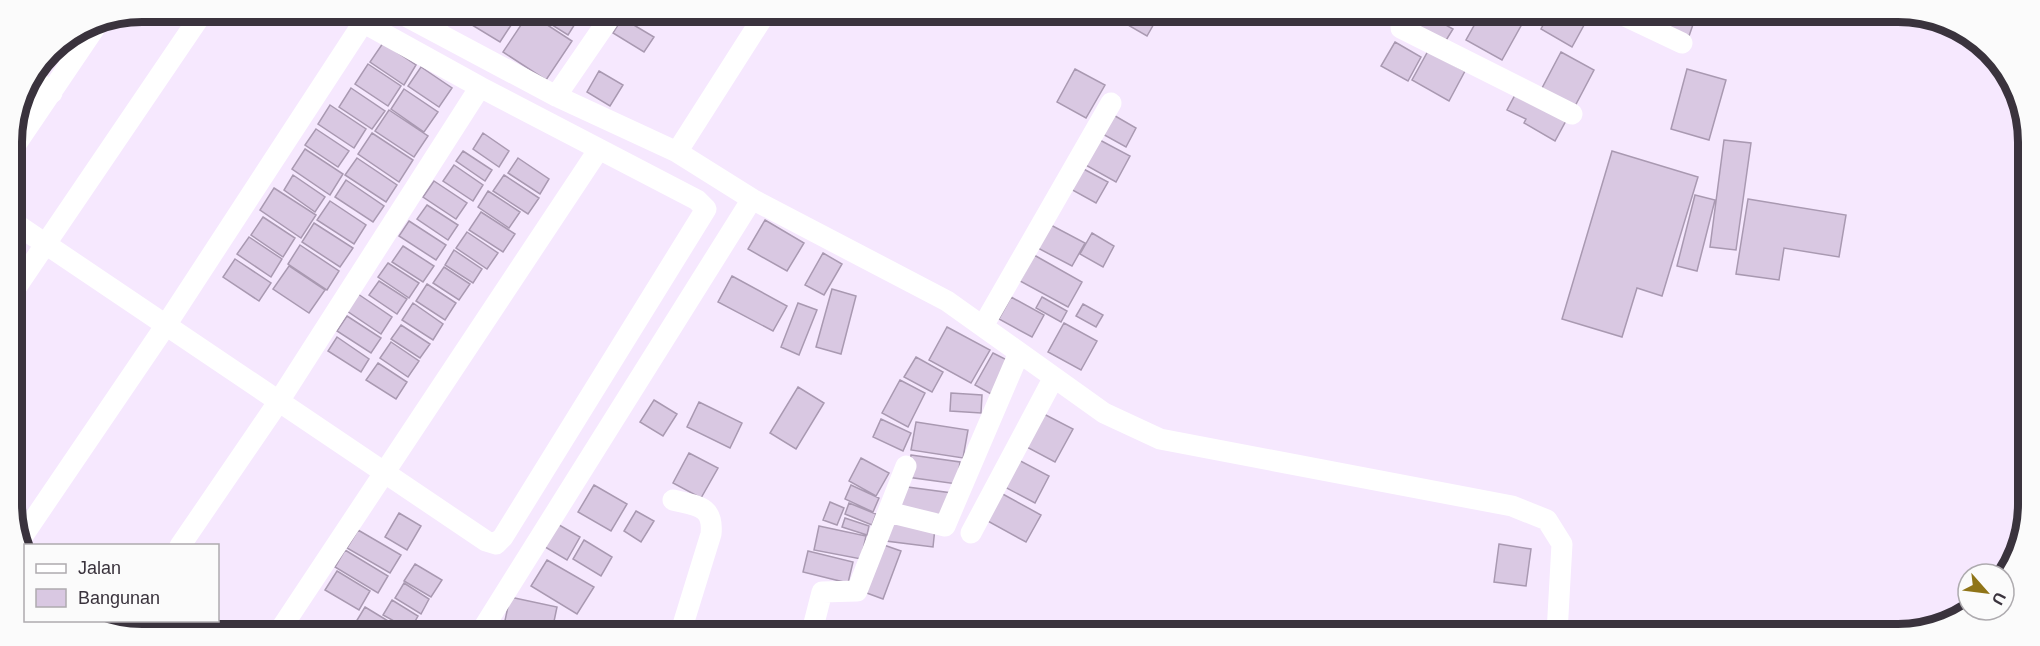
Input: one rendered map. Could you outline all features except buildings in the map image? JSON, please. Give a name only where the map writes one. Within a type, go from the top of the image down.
[{"type":"street","points":[[1401,22],[1401,28],[1572,114]]},
{"type":"street","points":[[1638,22],[1682,44]]},
{"type":"street","points":[[23,278],[196,23]]},
{"type":"street","points":[[419,23],[556,96],[677,152],[752,199],[947,301],[1053,379],[1104,413],[1160,438],[1512,506],[1547,520],[1562,544],[1558,623]]},
{"type":"street","points":[[433,30],[438,23]]},
{"type":"street","points":[[556,96],[606,23]]},
{"type":"street","points":[[677,152],[759,23]]},
{"type":"street","points":[[23,229],[166,326],[486,541],[496,544],[503,537],[706,209],[697,200],[363,24],[166,326],[26,531]]},
{"type":"street","points":[[23,134],[90,35]]},
{"type":"street","points":[[39,83],[52,93]]},
{"type":"street","points":[[181,544],[279,401],[480,87]]},
{"type":"street","points":[[983,326],[1111,103]]},
{"type":"street","points":[[284,624],[599,149]]},
{"type":"street","points":[[486,624],[752,199]]},
{"type":"street","points":[[888,512],[945,526],[1019,353]]},
{"type":"street","points":[[971,533],[1053,379]]},
{"type":"street","points":[[814,624],[822,592],[856,591],[906,466]]},
{"type":"street","points":[[673,500],[701,507],[710,514],[712,523],[711,534],[683,624]]}]
